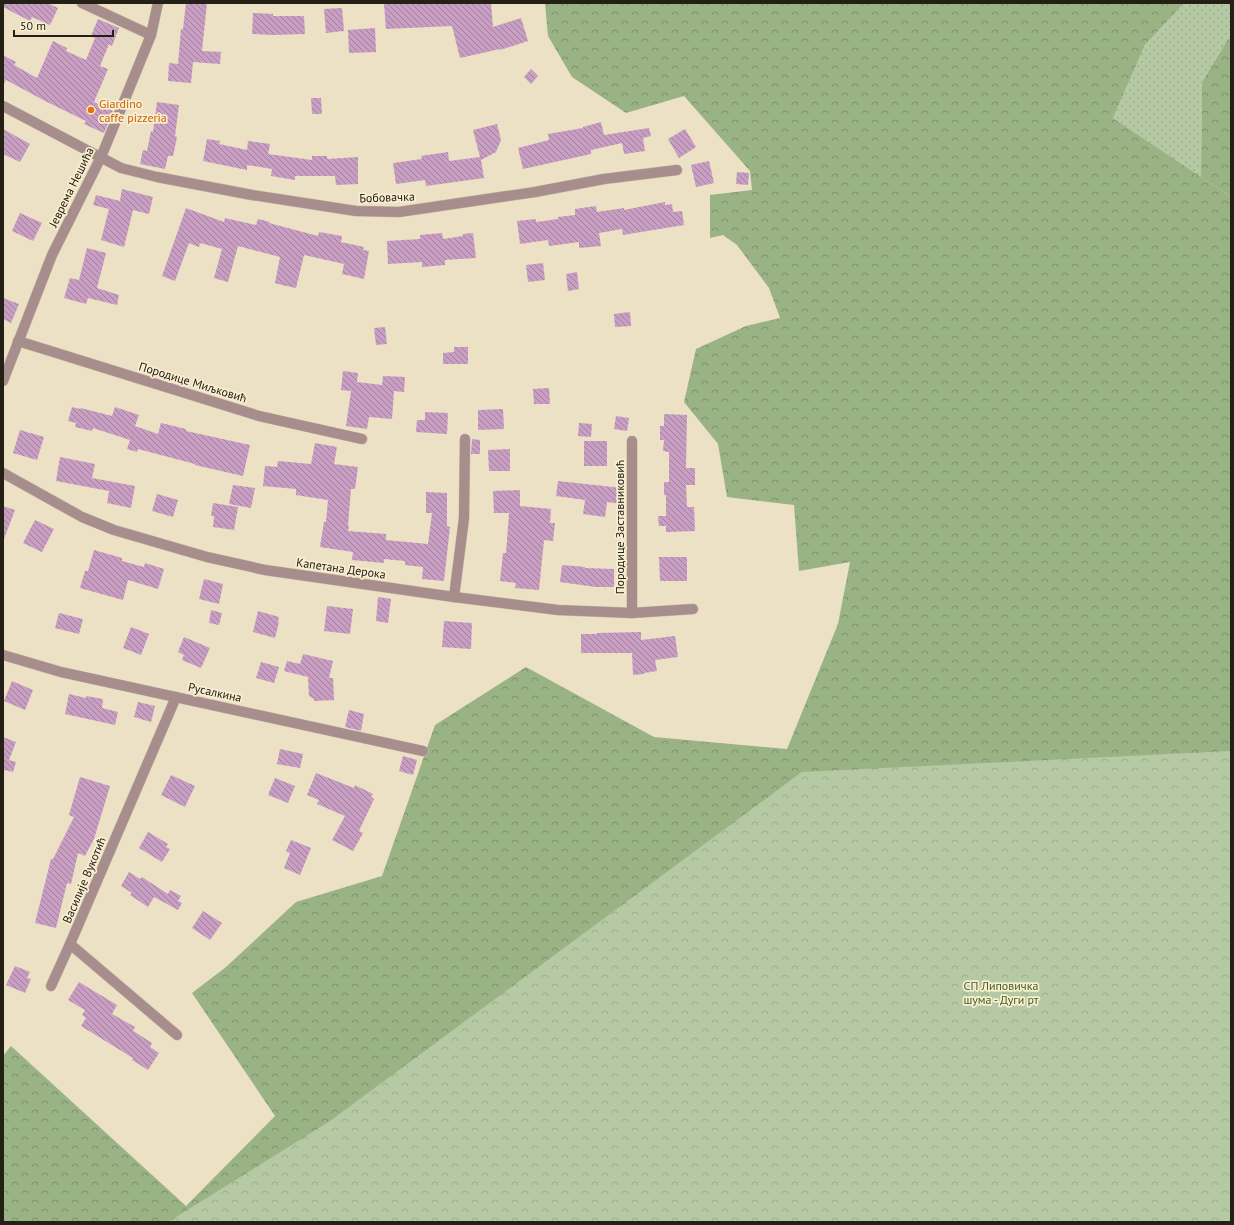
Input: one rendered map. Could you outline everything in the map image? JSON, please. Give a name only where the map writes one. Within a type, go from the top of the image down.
[{"type":"street","points":[[82,3],[151,35]]},
{"type":"street","name":"Јеврема Нешића","points":[[3,381],[52,255],[101,157],[151,35],[158,3]]},
{"type":"street","name":"Бобовачка","points":[[3,106],[121,168],[157,177],[252,195],[356,211],[399,212],[535,192],[604,179],[677,170]]},
{"type":"street","name":"Породице Миљковић","points":[[18,341],[259,416],[362,439]]},
{"type":"street","points":[[454,597],[464,518],[465,439]]},
{"type":"street","name":"Породице Заставниковић","points":[[632,441],[632,613]]},
{"type":"street","name":"Капетана Дерока","points":[[3,473],[82,518],[114,530],[207,557],[265,570],[558,610],[632,613],[693,609]]},
{"type":"street","name":"Русалкина","points":[[3,655],[62,672],[423,751]]},
{"type":"street","name":"Василије Вукотић","points":[[51,986],[176,697]]},
{"type":"street","points":[[70,944],[177,1035]]},
{"type":"green space","points":[[545,3],[1184,3],[1145,45],[1113,118],[1231,197],[1231,1222],[3,1222],[3,1056],[11,1046],[186,1206],[275,1116],[192,993],[226,967],[296,902],[382,876],[435,725],[526,667],[654,737],[787,749],[838,624],[850,562],[799,571],[794,505],[727,497],[718,444],[684,402],[696,349],[746,326],[780,318],[769,288],[737,245],[723,235],[710,238],[710,195],[752,190],[750,171],[684,96],[626,113],[572,77],[548,36]]},
{"type":"green space","points":[[1184,3],[1231,3],[1231,38],[1228,39],[1202,82],[1201,177],[1113,118],[1145,45]]},
{"type":"green space","points":[[1231,38],[1231,197],[1201,177],[1202,82],[1228,39]]},
{"type":"green space","name":"СП Липовичка шума - Дуги рт","points":[[1231,751],[1231,1222],[168,1222],[330,1121],[802,772]]},
{"type":"building","points":[[3,3],[48,3],[58,8],[50,25],[32,17],[30,21],[3,7]]},
{"type":"building","points":[[186,3],[207,3],[202,51],[221,52],[220,64],[193,62],[191,83],[168,81],[169,63],[178,64],[181,29],[183,29]]},
{"type":"building","points":[[491,3],[493,27],[521,18],[528,41],[500,50],[460,58],[452,26],[386,29],[384,4]]},
{"type":"building","points":[[342,8],[344,31],[326,33],[324,9]]},
{"type":"building","points":[[253,13],[273,14],[273,16],[304,16],[305,34],[252,34]]},
{"type":"building","points":[[98,19],[119,28],[112,46],[109,44],[100,66],[108,69],[94,102],[113,111],[104,133],[84,124],[86,121],[6,80],[3,85],[3,55],[16,62],[14,65],[37,78],[53,41],[67,48],[66,51],[86,60],[95,38],[91,36]]},
{"type":"building","points":[[375,28],[376,52],[349,53],[348,30]]},
{"type":"building","points":[[531,69],[538,76],[531,84],[524,77]]},
{"type":"building","points":[[311,98],[321,98],[322,114],[312,114]]},
{"type":"building","points":[[157,102],[179,105],[175,136],[177,137],[173,156],[168,156],[165,169],[140,164],[143,150],[147,151],[151,131],[153,132]]},
{"type":"building","points":[[601,122],[604,135],[649,128],[651,136],[643,138],[645,151],[624,154],[622,143],[591,150],[591,154],[523,169],[518,148],[549,140],[548,134],[583,128]]},
{"type":"building","points":[[497,124],[501,140],[496,152],[481,160],[484,178],[426,186],[425,180],[396,184],[393,163],[422,159],[421,156],[448,152],[449,161],[480,157],[473,130]]},
{"type":"building","points":[[3,129],[30,144],[20,162],[3,154]]},
{"type":"building","points":[[685,129],[696,147],[679,158],[668,139]]},
{"type":"building","points":[[207,139],[220,141],[219,144],[247,150],[248,141],[270,144],[268,154],[312,160],[312,156],[327,156],[327,159],[358,157],[358,184],[336,185],[335,176],[295,176],[295,180],[271,176],[272,169],[247,165],[247,170],[203,161]]},
{"type":"building","points":[[709,161],[714,183],[696,187],[691,165]]},
{"type":"building","points":[[737,172],[749,173],[748,185],[736,184]]},
{"type":"building","points":[[122,189],[153,197],[149,214],[133,210],[124,247],[101,240],[109,209],[93,205],[96,195],[120,201]]},
{"type":"building","points":[[665,202],[665,205],[672,204],[673,212],[682,211],[684,225],[623,235],[622,229],[599,233],[601,246],[579,248],[579,242],[549,246],[548,240],[520,244],[517,221],[536,219],[536,222],[558,219],[558,217],[575,215],[575,209],[596,206],[597,212],[624,208],[624,210]]},
{"type":"building","points":[[186,208],[224,222],[225,218],[256,225],[258,219],[318,236],[319,232],[342,236],[341,242],[364,247],[363,250],[369,251],[364,279],[342,274],[344,264],[304,255],[296,288],[282,285],[275,283],[280,257],[238,246],[228,282],[214,278],[222,249],[200,243],[199,247],[189,243],[175,281],[162,276]]},
{"type":"building","points":[[20,213],[42,223],[33,241],[12,231]]},
{"type":"building","points":[[442,233],[443,239],[473,233],[476,258],[445,260],[445,265],[422,267],[422,262],[388,264],[387,241],[420,239],[420,235]]},
{"type":"building","points":[[87,248],[106,253],[97,288],[119,295],[117,305],[88,298],[86,304],[64,298],[70,278],[79,280]]},
{"type":"building","points":[[543,263],[545,280],[528,282],[526,265]]},
{"type":"building","points":[[577,272],[579,289],[568,291],[566,274]]},
{"type":"building","points":[[3,298],[19,304],[11,323],[3,319]]},
{"type":"building","points":[[630,312],[631,326],[615,327],[614,314]]},
{"type":"building","points":[[385,327],[387,344],[376,345],[374,328]]},
{"type":"building","points":[[454,347],[468,347],[468,364],[443,364],[443,353],[454,352]]},
{"type":"building","points":[[343,371],[358,373],[357,382],[382,385],[383,376],[405,377],[404,392],[394,391],[392,419],[369,417],[367,429],[346,426],[351,391],[341,390]]},
{"type":"building","points":[[549,388],[550,404],[534,404],[533,389]]},
{"type":"building","points":[[72,407],[112,416],[115,407],[139,415],[135,426],[158,434],[161,423],[186,429],[186,431],[250,445],[243,476],[195,465],[138,449],[137,452],[127,449],[130,440],[93,428],[92,431],[75,427],[76,423],[68,421]]},
{"type":"building","points":[[503,409],[504,429],[478,430],[478,410]]},
{"type":"building","points":[[425,412],[448,413],[447,434],[416,432],[417,420],[425,420]]},
{"type":"building","points":[[664,414],[687,415],[686,468],[695,468],[695,485],[686,485],[687,507],[694,507],[695,531],[666,532],[666,526],[659,526],[658,516],[666,516],[666,495],[664,495],[664,482],[669,482],[669,452],[663,451],[664,440],[660,440],[660,426],[664,426]]},
{"type":"building","points":[[616,416],[629,418],[627,431],[614,429]]},
{"type":"building","points":[[579,423],[592,424],[591,437],[578,436]]},
{"type":"building","points":[[20,430],[44,437],[37,460],[13,453]]},
{"type":"building","points":[[472,439],[480,440],[480,454],[471,454]]},
{"type":"building","points":[[584,441],[607,441],[607,466],[584,466]]},
{"type":"building","points":[[315,443],[337,447],[334,464],[358,467],[355,489],[351,489],[348,531],[386,534],[386,540],[428,544],[432,513],[426,513],[426,492],[447,493],[447,526],[450,527],[444,581],[422,579],[423,567],[405,565],[405,561],[384,559],[384,563],[352,560],[353,552],[320,547],[324,522],[326,522],[328,500],[296,495],[296,489],[263,486],[265,466],[277,467],[278,461],[311,464]]},
{"type":"building","points":[[510,449],[510,471],[489,471],[488,450]]},
{"type":"building","points":[[60,457],[95,464],[92,478],[135,486],[131,508],[107,503],[109,491],[56,481]]},
{"type":"building","points":[[558,481],[622,488],[621,504],[607,502],[605,517],[583,514],[585,500],[556,496]]},
{"type":"building","points":[[233,485],[255,488],[251,508],[229,504]]},
{"type":"building","points":[[520,490],[520,506],[551,509],[550,523],[555,523],[553,541],[544,540],[539,590],[515,588],[516,583],[500,581],[503,553],[506,553],[509,513],[494,513],[493,491]]},
{"type":"building","points":[[157,494],[178,500],[173,517],[152,511]]},
{"type":"building","points":[[213,503],[238,507],[234,530],[213,527],[214,516],[211,516]]},
{"type":"building","points":[[3,506],[15,510],[4,539],[3,539]]},
{"type":"building","points":[[35,520],[54,529],[42,552],[23,543]]},
{"type":"building","points":[[94,550],[122,558],[122,561],[144,567],[145,563],[164,569],[158,589],[128,580],[123,600],[80,588],[85,571],[88,571]]},
{"type":"building","points":[[659,557],[687,557],[687,581],[660,581]]},
{"type":"building","points":[[562,565],[585,568],[614,569],[614,587],[596,587],[560,582]]},
{"type":"building","points":[[204,579],[223,584],[219,604],[199,599]]},
{"type":"building","points":[[378,597],[391,599],[388,623],[376,621]]},
{"type":"building","points":[[327,606],[353,609],[350,634],[324,631]]},
{"type":"building","points":[[211,610],[222,613],[219,625],[209,623]]},
{"type":"building","points":[[258,611],[279,617],[275,638],[253,632]]},
{"type":"building","points":[[59,613],[83,619],[79,634],[55,628]]},
{"type":"building","points":[[444,621],[472,623],[471,649],[442,647]]},
{"type":"building","points":[[131,627],[149,634],[141,655],[123,648]]},
{"type":"building","points":[[641,632],[641,640],[675,636],[678,657],[655,660],[657,671],[633,675],[632,653],[581,653],[581,634]]},
{"type":"building","points":[[184,637],[210,648],[201,668],[182,660],[184,655],[178,652]]},
{"type":"building","points":[[303,654],[333,661],[329,678],[333,678],[334,700],[314,701],[314,699],[309,696],[308,677],[284,671],[287,661],[300,664]]},
{"type":"building","points":[[261,662],[279,667],[274,683],[256,678]]},
{"type":"building","points":[[12,681],[33,690],[25,710],[4,701]]},
{"type":"building","points":[[69,694],[86,698],[86,696],[103,699],[102,708],[118,712],[115,725],[65,714]]},
{"type":"building","points":[[138,702],[155,706],[151,722],[134,717]]},
{"type":"building","points":[[349,710],[364,714],[361,731],[345,727]]},
{"type":"building","points":[[3,737],[16,742],[9,760],[16,762],[13,772],[5,770],[3,773]]},
{"type":"building","points":[[280,749],[303,754],[300,768],[277,764]]},
{"type":"building","points":[[403,756],[417,760],[413,775],[399,771]]},
{"type":"building","points":[[316,773],[354,788],[355,785],[373,794],[371,797],[374,799],[359,831],[363,833],[353,851],[332,840],[345,816],[317,804],[319,800],[307,795]]},
{"type":"building","points":[[171,775],[195,786],[185,807],[161,795]]},
{"type":"building","points":[[80,777],[110,786],[94,839],[85,856],[78,853],[71,884],[67,883],[56,928],[35,923],[51,859],[53,859],[74,817],[69,815]]},
{"type":"building","points":[[275,778],[295,786],[288,803],[268,795]]},
{"type":"building","points":[[148,832],[168,844],[166,847],[170,849],[162,862],[139,848]]},
{"type":"building","points":[[291,840],[311,848],[300,875],[284,868],[290,853],[286,851]]},
{"type":"building","points":[[129,872],[140,879],[142,877],[168,894],[170,890],[181,896],[178,901],[182,903],[178,910],[154,897],[148,907],[130,895],[132,893],[121,886]]},
{"type":"building","points":[[203,911],[222,923],[210,940],[192,928]]},
{"type":"building","points":[[15,966],[30,972],[27,978],[31,979],[25,993],[6,985]]},
{"type":"building","points":[[79,982],[117,1005],[112,1014],[135,1027],[133,1031],[152,1043],[150,1047],[159,1053],[148,1070],[132,1060],[133,1058],[81,1026],[86,1018],[82,1015],[85,1010],[68,1000]]},
{"type":"place","name":"Giardino caffe pizzeria","points":[[91,110]]}]
